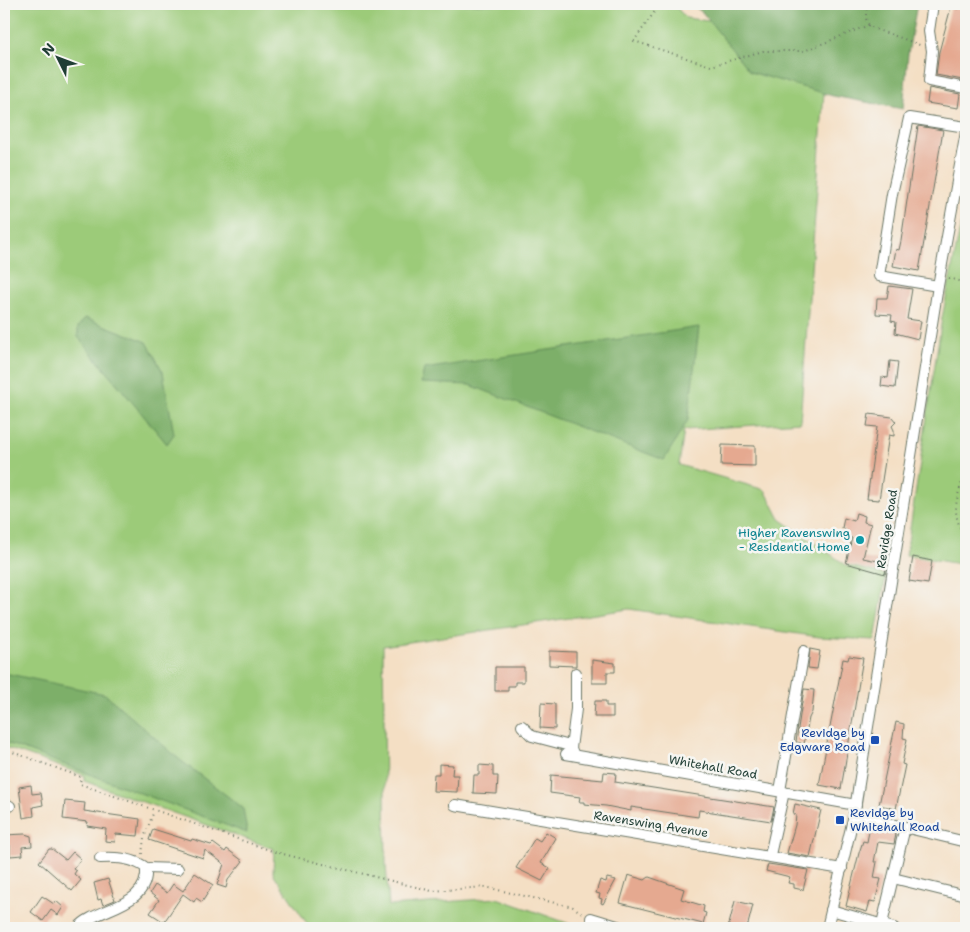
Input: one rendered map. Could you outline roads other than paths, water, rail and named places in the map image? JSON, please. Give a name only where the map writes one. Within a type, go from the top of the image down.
[{"type":"street","points":[[933,4],[928,31],[932,50],[929,81],[966,88]]},
{"type":"street","points":[[939,281],[879,276],[882,245],[909,118],[966,126]]},
{"type":"street","name":"Revidge Road","points":[[827,928],[855,810],[939,281],[966,132]]},
{"type":"street","points":[[770,855],[804,651]]},
{"type":"street","points":[[570,752],[576,709],[576,673]]},
{"type":"street","name":"Whitehall Road","points":[[522,726],[532,736],[570,752],[782,791],[855,810],[905,827],[966,842]]},
{"type":"street","name":"Ravenswing Avenue","points":[[455,805],[770,855],[842,869]]},
{"type":"street","points":[[881,927],[905,827]]},
{"type":"street","points":[[100,858],[118,857],[144,866],[178,869]]},
{"type":"street","points":[[78,928],[83,922],[120,908],[131,898],[142,886],[147,876],[144,866]]},
{"type":"street","points":[[893,878],[966,896]]},
{"type":"street","points":[[831,910],[881,927],[894,928]]},
{"type":"street","points":[[591,918],[624,928]]},
{"type":"place","name":"Higher Ravenswing - Residential Home","points":[[860,540]]},
{"type":"place","name":"Revidge by Edgware Road","points":[[875,740]]},
{"type":"place","name":"Revidge by Whitehall Road","points":[[840,820]]}]
